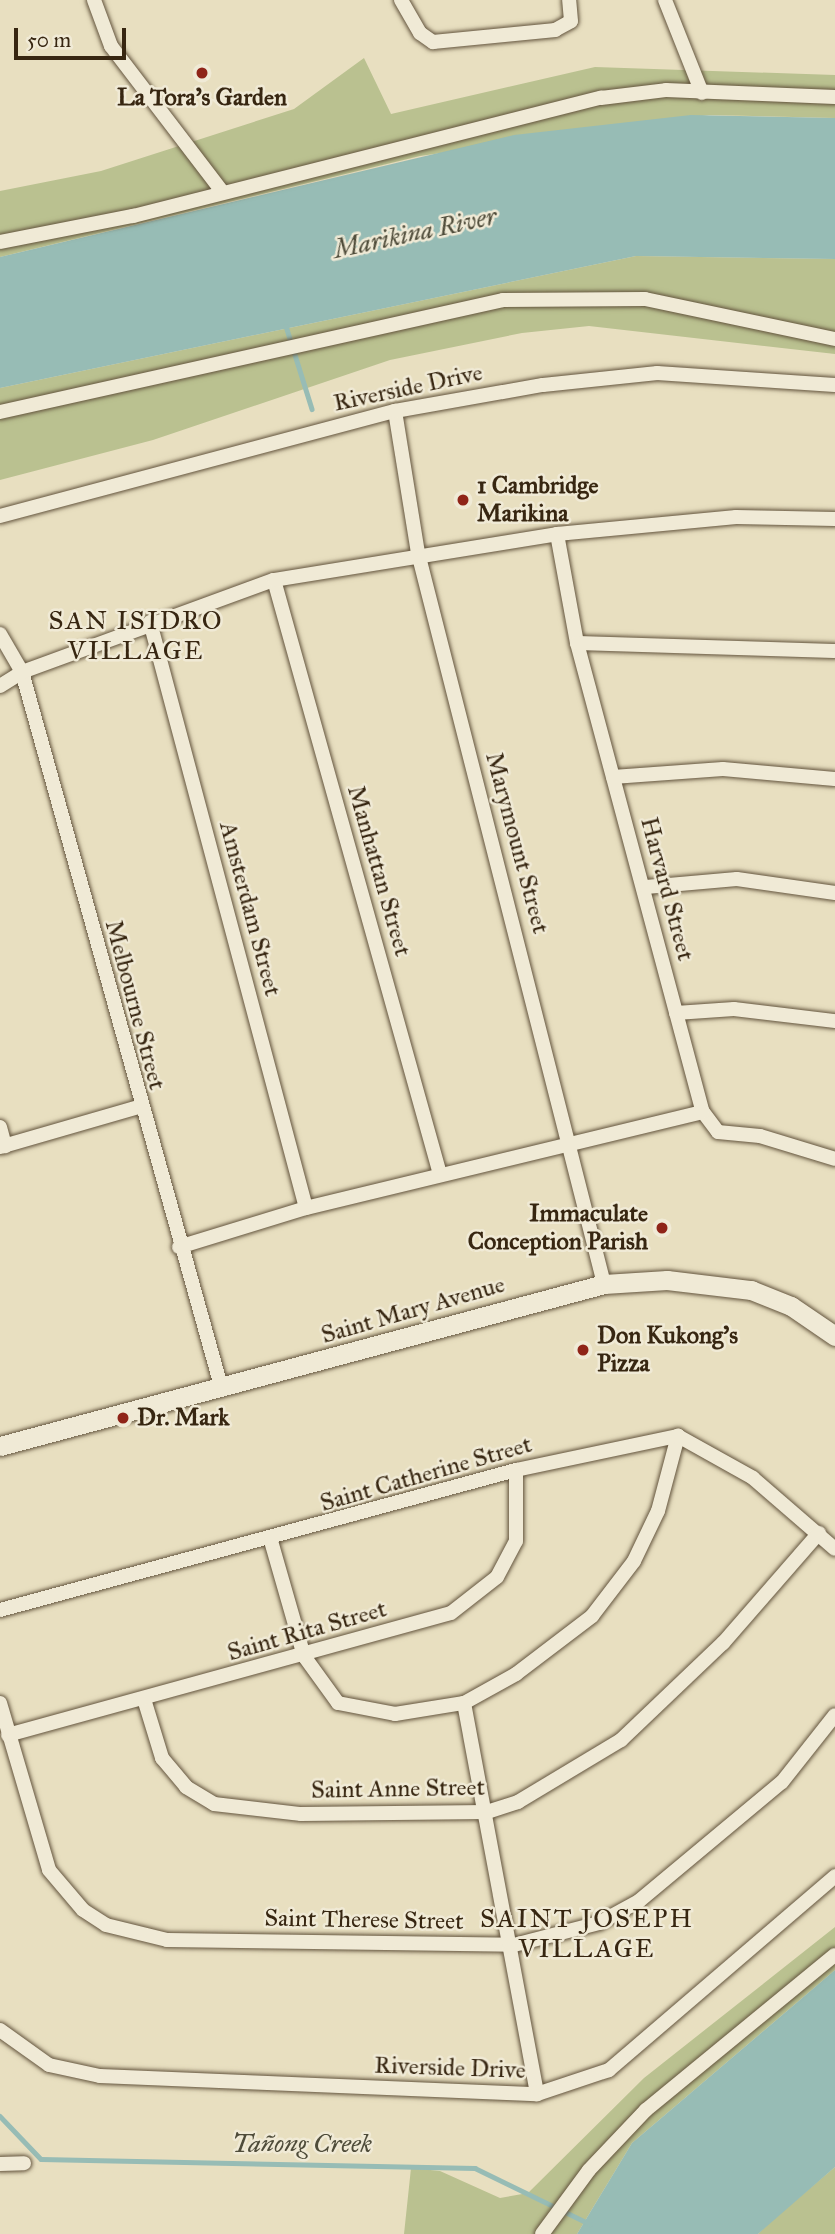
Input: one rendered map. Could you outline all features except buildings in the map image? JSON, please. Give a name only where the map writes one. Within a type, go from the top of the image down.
[{"type":"street","points":[[94,0],[111,46],[222,191]]},
{"type":"street","points":[[401,0],[420,33],[433,42],[555,30],[571,21],[569,0]]},
{"type":"street","points":[[665,0],[702,93]]},
{"type":"street","points":[[0,242],[222,191],[601,98],[666,90],[835,97]]},
{"type":"street","points":[[0,412],[474,304],[582,298],[645,299],[835,339]]},
{"type":"street","name":"Riverside Drive","points":[[0,516],[395,411],[542,385],[657,373],[835,385]]},
{"type":"street","name":"Marymount Street","points":[[395,411],[418,553],[571,1140],[604,1284]]},
{"type":"street","points":[[0,686],[22,672],[150,622],[274,580],[418,553],[557,534],[736,517],[835,519]]},
{"type":"street","name":"Harvard Street","points":[[557,534],[577,643],[646,887],[703,1112]]},
{"type":"street","name":"Manhattan Street","points":[[274,580],[440,1174]]},
{"type":"street","name":"Amsterdam Street","points":[[150,622],[306,1208]]},
{"type":"street","name":"Melbourne Street","points":[[0,634],[22,672],[138,1107],[222,1390]]},
{"type":"street","points":[[577,643],[835,651]]},
{"type":"street","points":[[613,777],[723,769],[835,779]]},
{"type":"street","points":[[646,887],[737,879],[835,893]]},
{"type":"street","points":[[676,1013],[734,1009],[813,1014],[835,1021]]},
{"type":"street","points":[[0,1127],[2,1146],[138,1107]]},
{"type":"street","points":[[179,1247],[306,1208],[571,1140],[703,1112],[718,1132],[760,1136],[835,1158]]},
{"type":"street","name":"Saint Mary Avenue","points":[[0,1446],[222,1390],[604,1284],[667,1280],[751,1290],[791,1306],[835,1336]]},
{"type":"street","points":[[271,1541],[304,1656],[324,1690],[359,1711],[396,1714],[464,1703],[516,1674],[592,1616],[634,1561],[658,1511],[678,1436],[753,1478],[835,1549]]},
{"type":"street","name":"Saint Catherine Street","points":[[0,1610],[271,1541],[516,1470],[678,1436]]},
{"type":"street","name":"Saint Rita Street","points":[[8,1735],[304,1656],[451,1613],[482,1593],[516,1541],[516,1470]]},
{"type":"street","name":"Saint Anne Street","points":[[144,1699],[162,1758],[186,1787],[214,1804],[301,1814],[487,1812],[539,1790],[621,1740],[723,1643],[819,1533]]},
{"type":"street","name":"Saint Therese Street","points":[[0,1703],[50,1870],[83,1910],[106,1925],[167,1940],[514,1945],[599,1923],[639,1901],[782,1782],[835,1715]]},
{"type":"street","points":[[464,1703],[514,1945],[537,2094]]},
{"type":"street","name":"Riverside Drive","points":[[0,2030],[48,2065],[100,2076],[537,2094],[609,2070],[835,1876]]},
{"type":"street","points":[[544,2232],[589,2169],[646,2110],[835,1955]]},
{"type":"street","points":[[0,2164],[24,2163]]},
{"type":"green space","points":[[364,58],[391,114],[595,67],[835,75],[835,118],[709,115],[420,156],[0,257],[0,191],[101,171],[294,109]]},
{"type":"green space","points":[[636,256],[835,259],[835,354],[589,326],[522,333],[390,360],[153,440],[0,480],[0,388]]},
{"type":"green space","points":[[835,1927],[835,1970],[632,2143],[577,2234],[404,2234],[411,2168],[440,2171],[500,2198],[528,2193],[644,2078]]},
{"type":"green space","points":[[835,2167],[835,2234],[758,2234],[770,2222]]},
{"type":"water","name":"Marikina River","points":[[691,115],[835,118],[835,259],[636,256],[0,388],[0,257],[514,135]]},
{"type":"water","points":[[835,1970],[835,2167],[758,2234],[577,2234],[632,2143]]},
{"type":"waterway","points":[[286,326],[312,409]]},
{"type":"waterway","name":"Tañong Creek","points":[[0,2116],[41,2159],[475,2168],[590,2224]]},
{"type":"place","name":"La Tora's Garden","points":[[202,73]]},
{"type":"place","name":"1 Cambridge Marikina","points":[[463,500]]},
{"type":"place","name":"Immaculate Conception Parish","points":[[662,1228]]},
{"type":"place","name":"Don Kukong's Pizza","points":[[583,1350]]},
{"type":"place","name":"Dr. Mark","points":[[123,1418]]},
{"type":"district","name":"SAN ISIDRO VILLAGE","points":[[136,636]]},
{"type":"district","name":"SAINT JOSEPH VILLAGE","points":[[587,1934]]}]
